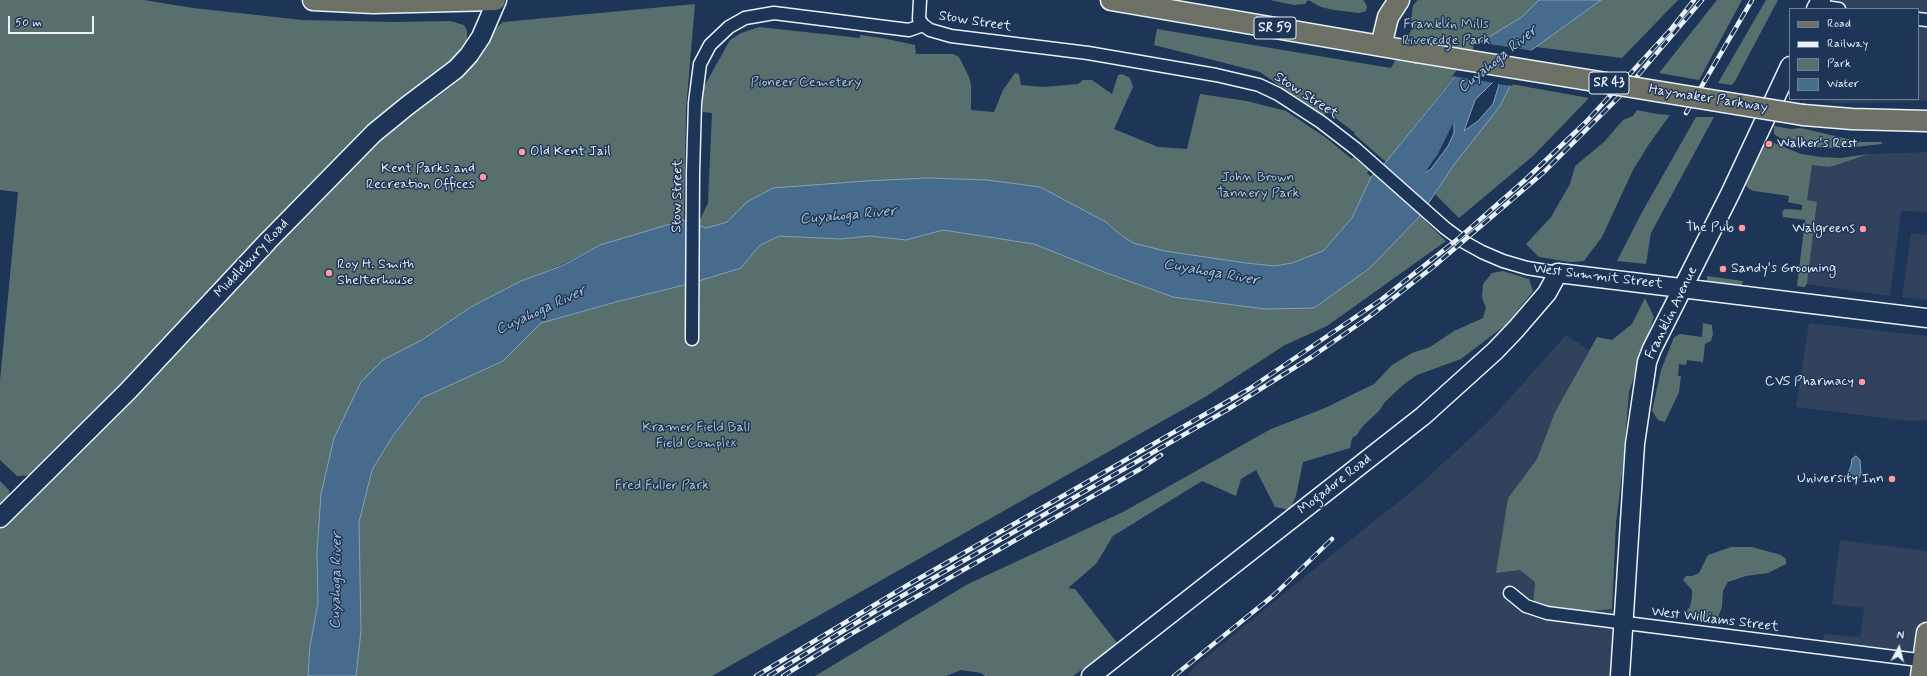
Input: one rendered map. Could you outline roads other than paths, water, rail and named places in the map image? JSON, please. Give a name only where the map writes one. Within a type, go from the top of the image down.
[{"type":"main road","points":[[313,0],[373,3],[496,0]]},
{"type":"main road","name":"Haymaker Parkway","points":[[1111,0],[1172,5],[1381,46],[1803,115],[1852,120],[1927,121]]},
{"type":"main road","points":[[1381,46],[1388,17],[1400,0]]},
{"type":"main road","points":[[1924,666],[1927,633]]},
{"type":"street","name":"Middlebury Road","points":[[0,518],[128,391],[269,240],[374,133],[456,69],[469,55],[481,37],[496,0]]},
{"type":"street","points":[[920,0],[918,12],[919,19],[924,25]]},
{"type":"street","points":[[1818,5],[1834,8]]},
{"type":"street","name":"Stow Street","points":[[692,338],[692,197],[697,80],[700,64],[710,45],[728,27],[745,18],[774,13],[909,30],[924,25],[930,30],[951,36],[1088,53],[1216,75],[1259,85],[1278,94],[1321,122],[1356,149]]},
{"type":"street","name":"Franklin Avenue","points":[[1620,676],[1635,444],[1642,386],[1652,349],[1684,288],[1789,68]]},
{"type":"street","name":"West Summit Street","points":[[1356,149],[1445,228],[1482,252],[1527,268],[1927,318]]},
{"type":"street","name":"Mogadore Road","points":[[1091,676],[1423,416],[1495,351],[1516,329],[1547,293],[1558,273]]},
{"type":"street","name":"West Williams Street","points":[[1510,593],[1520,603],[1537,611],[1924,666]]},
{"type":"water","points":[[1539,0],[1601,0],[1526,54],[1500,106],[1453,166],[1420,216],[1370,268],[1314,308],[1265,309],[1173,297],[1104,272],[1034,244],[943,230],[906,240],[870,236],[840,239],[779,236],[759,246],[741,268],[692,283],[541,323],[503,361],[422,398],[392,437],[372,470],[359,522],[361,631],[356,676],[308,676],[310,646],[318,603],[317,552],[321,494],[334,438],[361,382],[383,360],[422,340],[471,307],[521,281],[564,265],[600,245],[684,220],[707,228],[727,222],[747,202],[773,188],[866,181],[927,178],[987,180],[1040,187],[1106,222],[1133,243],[1165,251],[1246,263],[1275,266],[1292,263],[1323,251],[1352,218],[1371,177],[1386,162],[1450,83],[1473,53],[1477,44],[1522,17]],"holes":[[[1503,72],[1493,104],[1478,121],[1464,131],[1475,100]],[[1448,121],[1454,122],[1454,133],[1448,146],[1431,169],[1426,172],[1418,173],[1426,148],[1435,132]]]},
{"type":"water","points":[[1856,456],[1860,460],[1861,474],[1858,479],[1853,481],[1849,478],[1848,473],[1852,459]]},
{"type":"waterway","name":"Cuyahoga River","points":[[1406,181],[1428,150],[1451,104]]},
{"type":"railway","points":[[756,676],[906,586],[1249,389],[1382,299],[1459,238],[1525,180],[1586,122],[1672,28],[1694,0]]},
{"type":"railway","points":[[769,676],[881,608],[1227,410],[1313,356],[1369,317],[1433,267],[1544,172],[1622,94],[1702,0]]},
{"type":"railway","points":[[1686,113],[1752,0]]},
{"type":"railway","points":[[783,676],[851,634],[1142,468],[1161,455]]},
{"type":"railway","points":[[1174,676],[1274,595],[1332,539]]},
{"type":"place","name":"Walker's Rest","points":[[1769,144]]},
{"type":"place","name":"Old Kent Jail","points":[[522,152]]},
{"type":"place","name":"Kent Parks and Recreation Offices","points":[[483,177]]},
{"type":"place","name":"The Pub","points":[[1742,228]]},
{"type":"place","name":"Walgreens","points":[[1863,229]]},
{"type":"place","name":"Sandy's Grooming","points":[[1723,269]]},
{"type":"place","name":"Roy H. Smith Shelterhouse","points":[[329,273]]},
{"type":"place","name":"CVS Pharmacy","points":[[1862,382]]},
{"type":"place","name":"University Inn","points":[[1892,479]]},
{"type":"park label","name":"Franklin Mills Riveredge Park","points":[[1446,34]]},
{"type":"park label","name":"Pioneer Cemetery","points":[[806,83]]},
{"type":"park label","name":"John Brown Tannery Park","points":[[1258,186]]},
{"type":"park label","name":"Kramer Field Ball Field Complex","points":[[696,436]]},
{"type":"park label","name":"Fred Fuller Park","points":[[662,486]]}]
